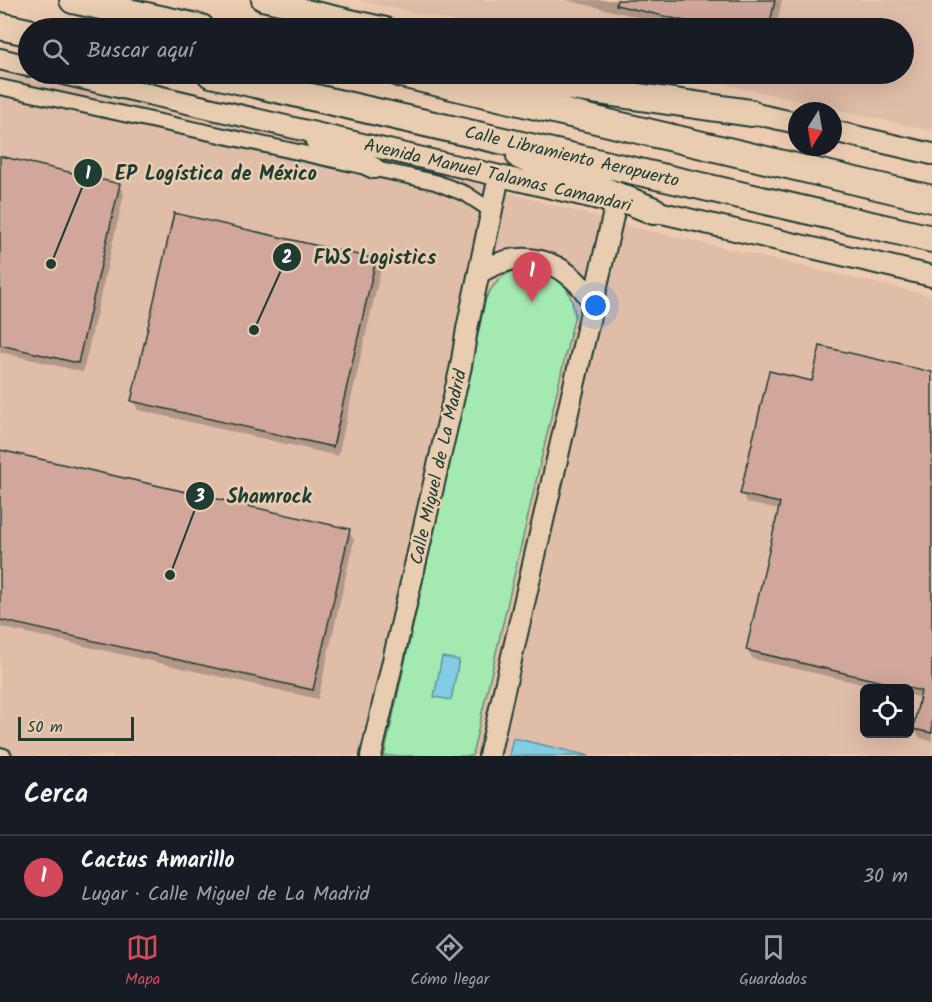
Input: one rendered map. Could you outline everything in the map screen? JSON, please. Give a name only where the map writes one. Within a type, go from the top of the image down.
[{"type":"highway","points":[[73,0],[155,18]]},
{"type":"highway","points":[[0,26],[18,30]]},
{"type":"highway","name":"Calle Libramiento Aeropuerto","points":[[256,84],[932,239]]},
{"type":"highway","points":[[443,84],[932,199]]},
{"type":"highway","points":[[550,84],[751,113]]},
{"type":"highway","points":[[447,127],[654,211]]},
{"type":"main road","points":[[262,0],[342,18]]},
{"type":"main road","points":[[0,59],[18,64]]},
{"type":"main road","name":"Avenida Manuel Talamas Camandari","points":[[107,84],[932,276]]},
{"type":"main road","points":[[624,84],[788,121]]},
{"type":"main road","points":[[266,120],[374,168]]},
{"type":"main road","points":[[842,133],[932,153]]},
{"type":"main road","name":"Calle Miguel de La Madrid","points":[[371,756],[461,366],[499,176]]},
{"type":"main road","points":[[489,756],[616,203]]},
{"type":"main road","points":[[479,273],[492,264],[508,260],[525,258],[540,261],[557,266],[571,275],[592,301]]},
{"type":"street","points":[[0,87],[435,182],[466,194],[492,211]]},
{"type":"shaded area","points":[[357,0],[932,0],[932,131],[842,111],[842,102],[804,102],[724,84],[914,84],[914,18],[438,18]]},
{"type":"shaded area","points":[[0,72],[18,76],[18,84],[52,84],[437,173],[633,227],[932,296],[932,756],[0,756]]},
{"type":"green space","points":[[525,267],[546,270],[560,279],[569,294],[575,314],[472,756],[384,756],[486,298],[493,286],[502,278],[512,271]]},
{"type":"water","points":[[442,657],[459,660],[451,700],[434,697]]},
{"type":"water","points":[[513,738],[590,756],[509,756]]},
{"type":"building","points":[[617,0],[775,0],[771,18],[672,18],[616,5]]},
{"type":"building","points":[[0,156],[120,184],[78,363],[0,345]]},
{"type":"building","points":[[174,213],[376,259],[333,447],[131,401]]},
{"type":"building","points":[[820,346],[932,372],[932,733],[914,729],[921,691],[914,689],[914,684],[891,684],[746,650],[780,503],[740,494],[769,371],[812,381]]},
{"type":"building","points":[[0,450],[350,529],[313,690],[0,620]]},
{"type":"place","name":"EP Logística de México","points":[[51,264]]},
{"type":"place","name":"Cactus Amarillo","points":[[532,302]]},
{"type":"place","name":"FWS Logistics","points":[[254,330]]},
{"type":"place","name":"Shamrock","points":[[170,575]]}]
